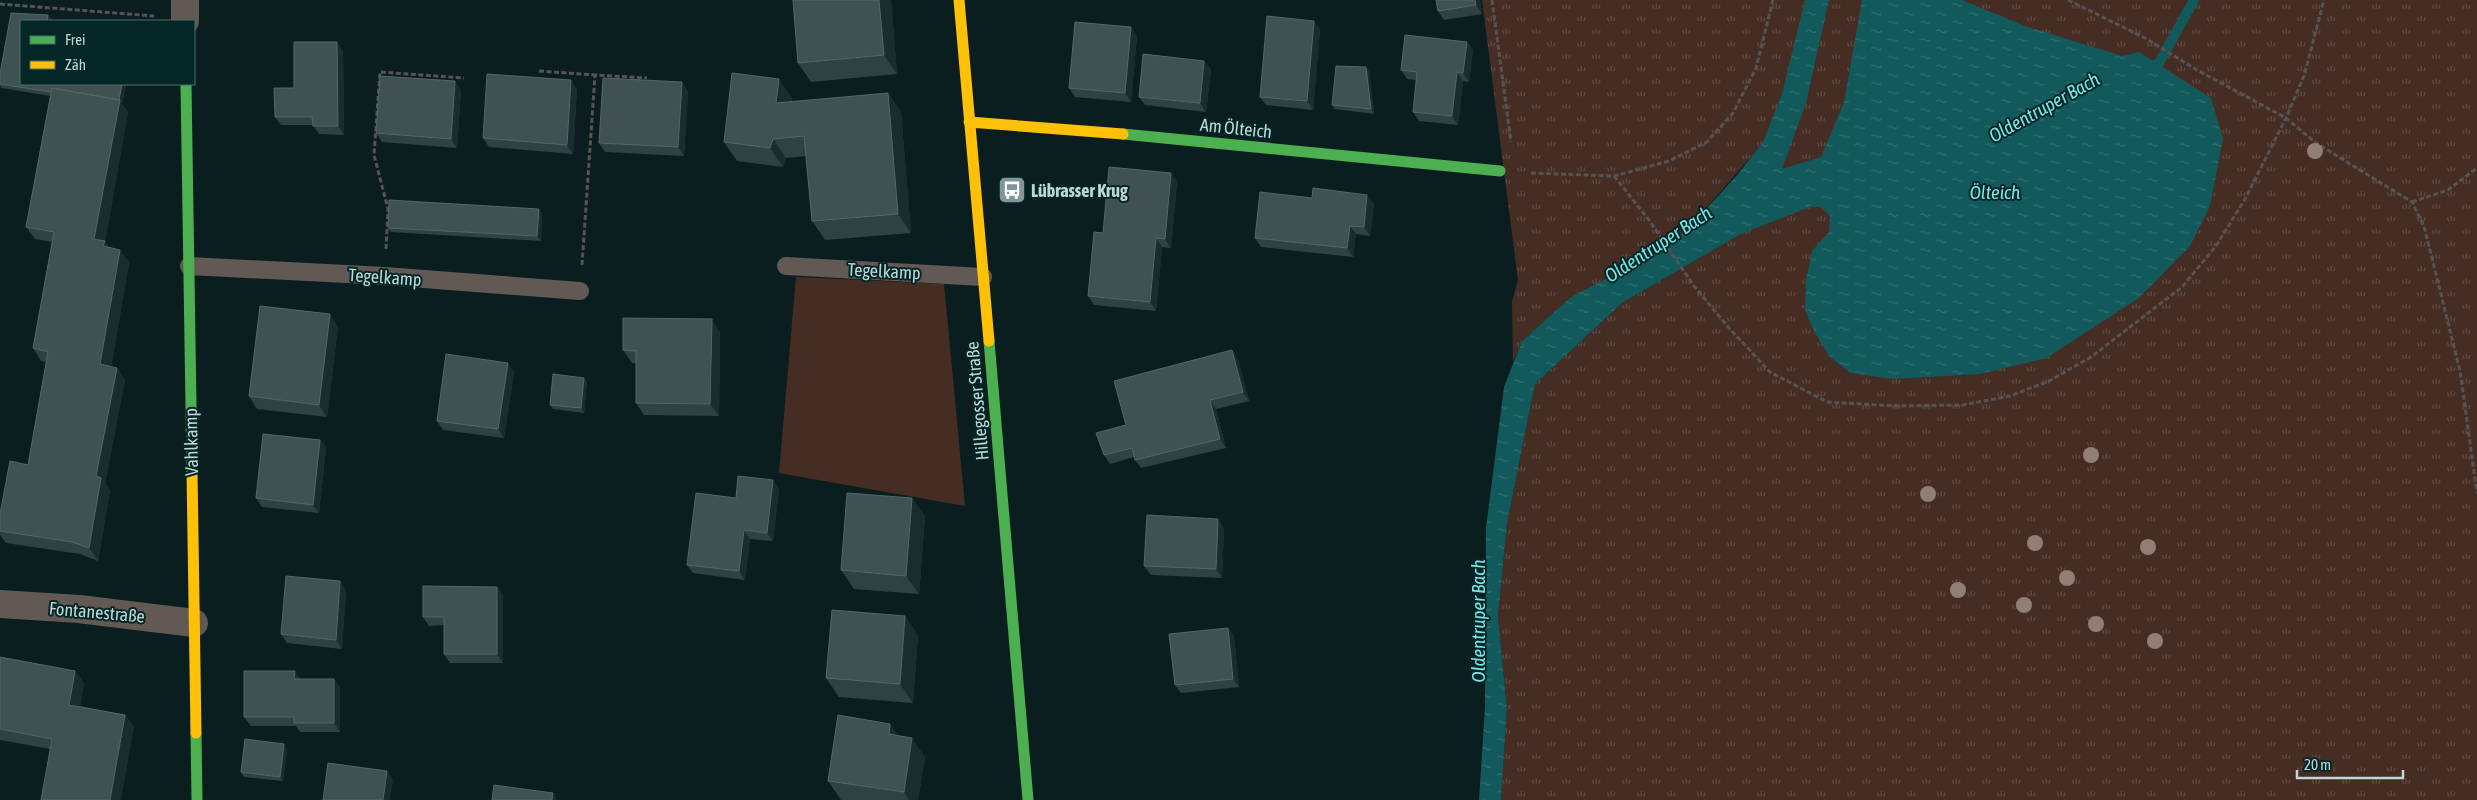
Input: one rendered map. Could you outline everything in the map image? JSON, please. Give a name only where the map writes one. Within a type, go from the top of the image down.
[{"type":"street","name":"Hillegosser Straße","points":[[959,0],[1028,800]]},
{"type":"street","name":"Vahlkamp","points":[[186,85],[197,800]]},
{"type":"street","name":"Am Ölteich","points":[[969,122],[1094,131],[1500,171]]},
{"type":"street","name":"Fontanestraße","points":[[0,604],[79,609],[194,623]]},
{"type":"lane","name":"Tegelkamp","points":[[189,266],[385,276],[580,291]]},
{"type":"lane","name":"Tegelkamp","points":[[786,266],[983,277]]},
{"type":"path","points":[[1492,0],[1512,144]]},
{"type":"path","points":[[1524,173],[1614,176],[1669,161],[1706,142],[1733,113],[1756,68],[1773,0]]},
{"type":"path","points":[[2068,0],[2145,38],[2197,70],[2286,118],[2316,143],[2412,202],[2424,226],[2460,370],[2477,493]]},
{"type":"path","points":[[1614,176],[1649,220],[1694,286],[1729,328],[1770,372],[1828,402],[1895,406],[1963,405],[2010,396],[2049,380],[2091,357],[2182,287],[2216,246],[2245,199],[2286,118],[2304,76],[2324,0]]},
{"type":"path","points":[[0,4],[185,13]]},
{"type":"path","points":[[539,71],[647,78]]},
{"type":"path","points":[[385,276],[388,209],[374,155],[380,72],[464,78]]},
{"type":"path","points":[[580,291],[595,75]]},
{"type":"path","points":[[2412,202],[2448,190],[2477,168]]},
{"type":"green space","points":[[1482,0],[2477,0],[2477,800],[1501,800],[1507,709],[1498,617],[1507,524],[1535,384],[1622,303],[1741,234],[1762,144],[1687,230],[1627,268],[1571,297],[1522,341],[1513,362],[1512,301],[1518,280]]},
{"type":"green space","points":[[796,277],[944,284],[965,506],[779,473]]},
{"type":"water","name":"Ölteich","points":[[1805,0],[1829,0],[1806,103],[1782,169],[1821,157],[1844,102],[1862,0],[1962,0],[2025,26],[2122,56],[2139,52],[2211,98],[2223,139],[2210,206],[2190,246],[2139,298],[2046,358],[1980,374],[1892,379],[1851,373],[1830,357],[1816,335],[1805,310],[1806,280],[1812,251],[1829,232],[1830,216],[1822,208],[1812,206],[1741,234],[1622,303],[1535,384],[1507,524],[1498,617],[1507,709],[1501,800],[1479,800],[1485,707],[1486,528],[1504,387],[1522,341],[1571,297],[1627,268],[1687,230],[1737,175],[1763,142],[1782,94]]},
{"type":"building","points":[[793,0],[879,0],[884,55],[798,63]]},
{"type":"building","points":[[1436,0],[1475,0],[1476,5],[1438,11]]},
{"type":"building","points":[[11,13],[48,15],[47,20],[20,20],[20,85],[122,85],[119,100],[52,88],[51,92],[0,84],[0,74]]},
{"type":"building","points":[[1267,16],[1314,21],[1307,101],[1260,97]]},
{"type":"building","points":[[1075,22],[1131,27],[1125,93],[1069,88]]},
{"type":"building","points":[[1405,35],[1467,42],[1463,73],[1457,72],[1452,116],[1413,112],[1417,72],[1401,70]]},
{"type":"building","points":[[294,42],[337,42],[338,126],[313,126],[312,117],[275,117],[274,88],[294,88]]},
{"type":"building","points":[[1143,54],[1204,61],[1200,103],[1139,97]]},
{"type":"building","points":[[1336,66],[1366,67],[1371,109],[1332,105]]},
{"type":"building","points":[[732,73],[779,79],[776,103],[888,93],[898,214],[812,221],[804,136],[773,139],[770,148],[724,142]]},
{"type":"building","points":[[487,74],[571,80],[567,145],[483,138]]},
{"type":"building","points":[[380,76],[455,81],[451,139],[376,133]]},
{"type":"building","points":[[603,78],[682,82],[678,147],[599,143]]},
{"type":"building","points":[[52,88],[120,100],[94,239],[105,241],[103,246],[120,250],[100,364],[117,368],[96,476],[101,478],[89,548],[72,542],[0,531],[0,514],[10,461],[28,465],[48,352],[33,348],[54,232],[26,227]]},
{"type":"building","points":[[1109,167],[1171,173],[1165,239],[1156,238],[1150,302],[1088,296],[1094,232],[1103,233]]},
{"type":"building","points":[[1313,188],[1367,195],[1364,227],[1350,226],[1347,248],[1255,238],[1260,192],[1312,198]]},
{"type":"building","points":[[389,200],[539,209],[537,236],[388,228]]},
{"type":"building","points":[[260,306],[330,314],[319,405],[249,396]]},
{"type":"building","points":[[623,318],[712,319],[710,404],[636,403],[636,351],[623,350]]},
{"type":"building","points":[[1232,350],[1243,392],[1210,400],[1220,439],[1135,460],[1132,448],[1104,455],[1096,433],[1126,425],[1114,381]]},
{"type":"building","points":[[446,354],[508,363],[498,429],[437,421]]},
{"type":"building","points":[[553,374],[584,378],[581,408],[550,405]]},
{"type":"building","points":[[263,434],[320,440],[313,505],[256,498]]},
{"type":"building","points":[[738,476],[773,480],[767,533],[744,530],[739,571],[687,565],[696,493],[736,498]]},
{"type":"building","points":[[847,493],[912,498],[906,576],[841,570]]},
{"type":"building","points":[[1147,515],[1218,519],[1216,569],[1144,566]]},
{"type":"building","points":[[286,576],[340,581],[336,640],[281,634]]},
{"type":"building","points":[[423,586],[497,587],[497,654],[444,654],[444,617],[423,617]]},
{"type":"building","points":[[832,610],[905,616],[900,684],[826,678]]},
{"type":"building","points":[[1228,628],[1233,679],[1175,685],[1169,634]]},
{"type":"building","points":[[0,657],[75,671],[69,705],[125,715],[110,800],[41,800],[52,739],[0,729]]},
{"type":"building","points":[[244,671],[295,671],[294,679],[334,679],[334,723],[294,723],[294,717],[244,717]]},
{"type":"building","points":[[838,715],[890,724],[889,734],[912,738],[904,792],[828,781]]},
{"type":"building","points":[[245,739],[284,744],[280,777],[241,772]]},
{"type":"building","points":[[328,763],[387,771],[383,800],[323,800]]},
{"type":"building","points":[[494,785],[553,793],[552,800],[492,800]]},
{"type":"waterway","name":"Oldentruper Bach","points":[[2148,69],[2159,63],[2194,0]]},
{"type":"traffic: fast","points":[[186,85],[192,471]]},
{"type":"traffic: fast","points":[[1123,134],[1500,171]]},
{"type":"traffic: fast","points":[[989,341],[1028,800]]},
{"type":"traffic: fast","points":[[196,733],[197,800]]},
{"type":"traffic: slow","points":[[959,0],[989,341]]},
{"type":"traffic: slow","points":[[969,122],[1123,134]]},
{"type":"traffic: slow","points":[[192,471],[196,733]]},
{"type":"place","name":"Lübrasser Krug","points":[[1012,190]]}]
